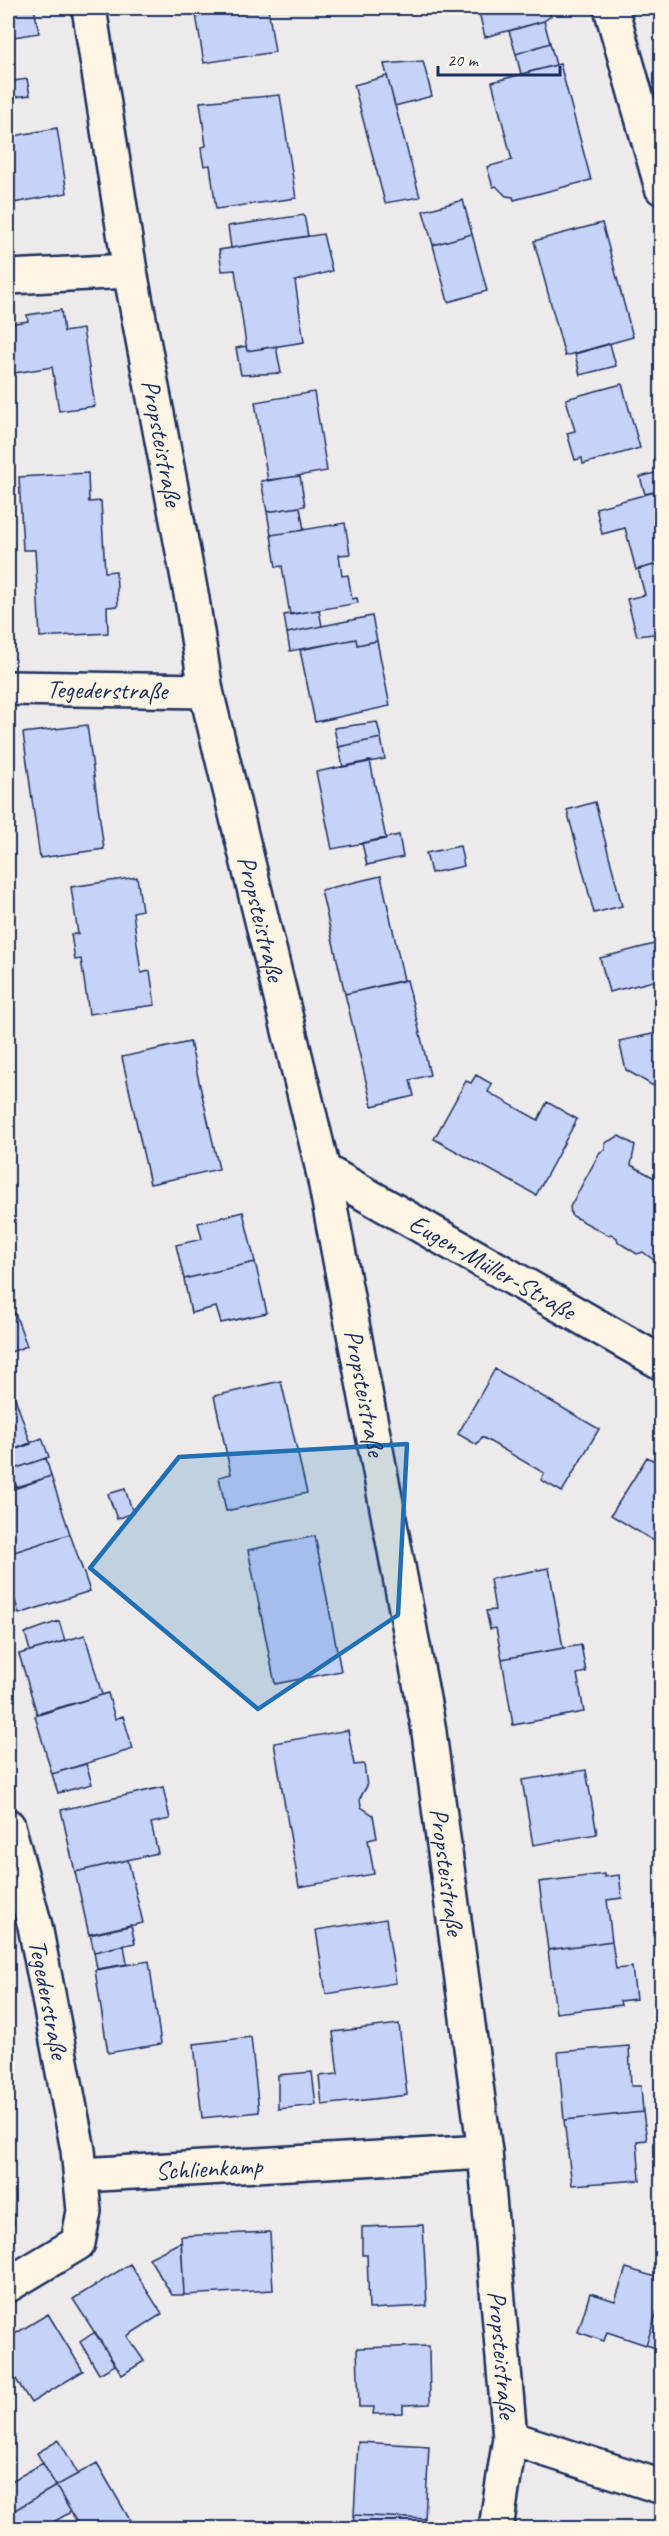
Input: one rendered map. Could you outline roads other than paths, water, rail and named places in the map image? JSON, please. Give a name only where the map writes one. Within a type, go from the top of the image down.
[{"type":"street","name":"Propsteistraße","points":[[89,8],[130,271],[192,599],[206,691],[323,1170],[428,1725],[485,2152],[510,2438],[496,2529]]},
{"type":"street","points":[[611,8],[662,188]]},
{"type":"street","points":[[8,277],[130,271]]},
{"type":"street","name":"Tegederstraße","points":[[8,688],[206,691]]},
{"type":"street","name":"Eugen-Müller-Straße","points":[[323,1170],[662,1363]]},
{"type":"street","name":"Tegederstraße","points":[[8,1826],[35,1926],[81,2175]]},
{"type":"street","name":"Schlienkamp","points":[[81,2175],[485,2152]]},
{"type":"street","points":[[8,2285],[78,2243],[84,2211],[81,2175]]},
{"type":"street","points":[[510,2438],[662,2487]]}]
